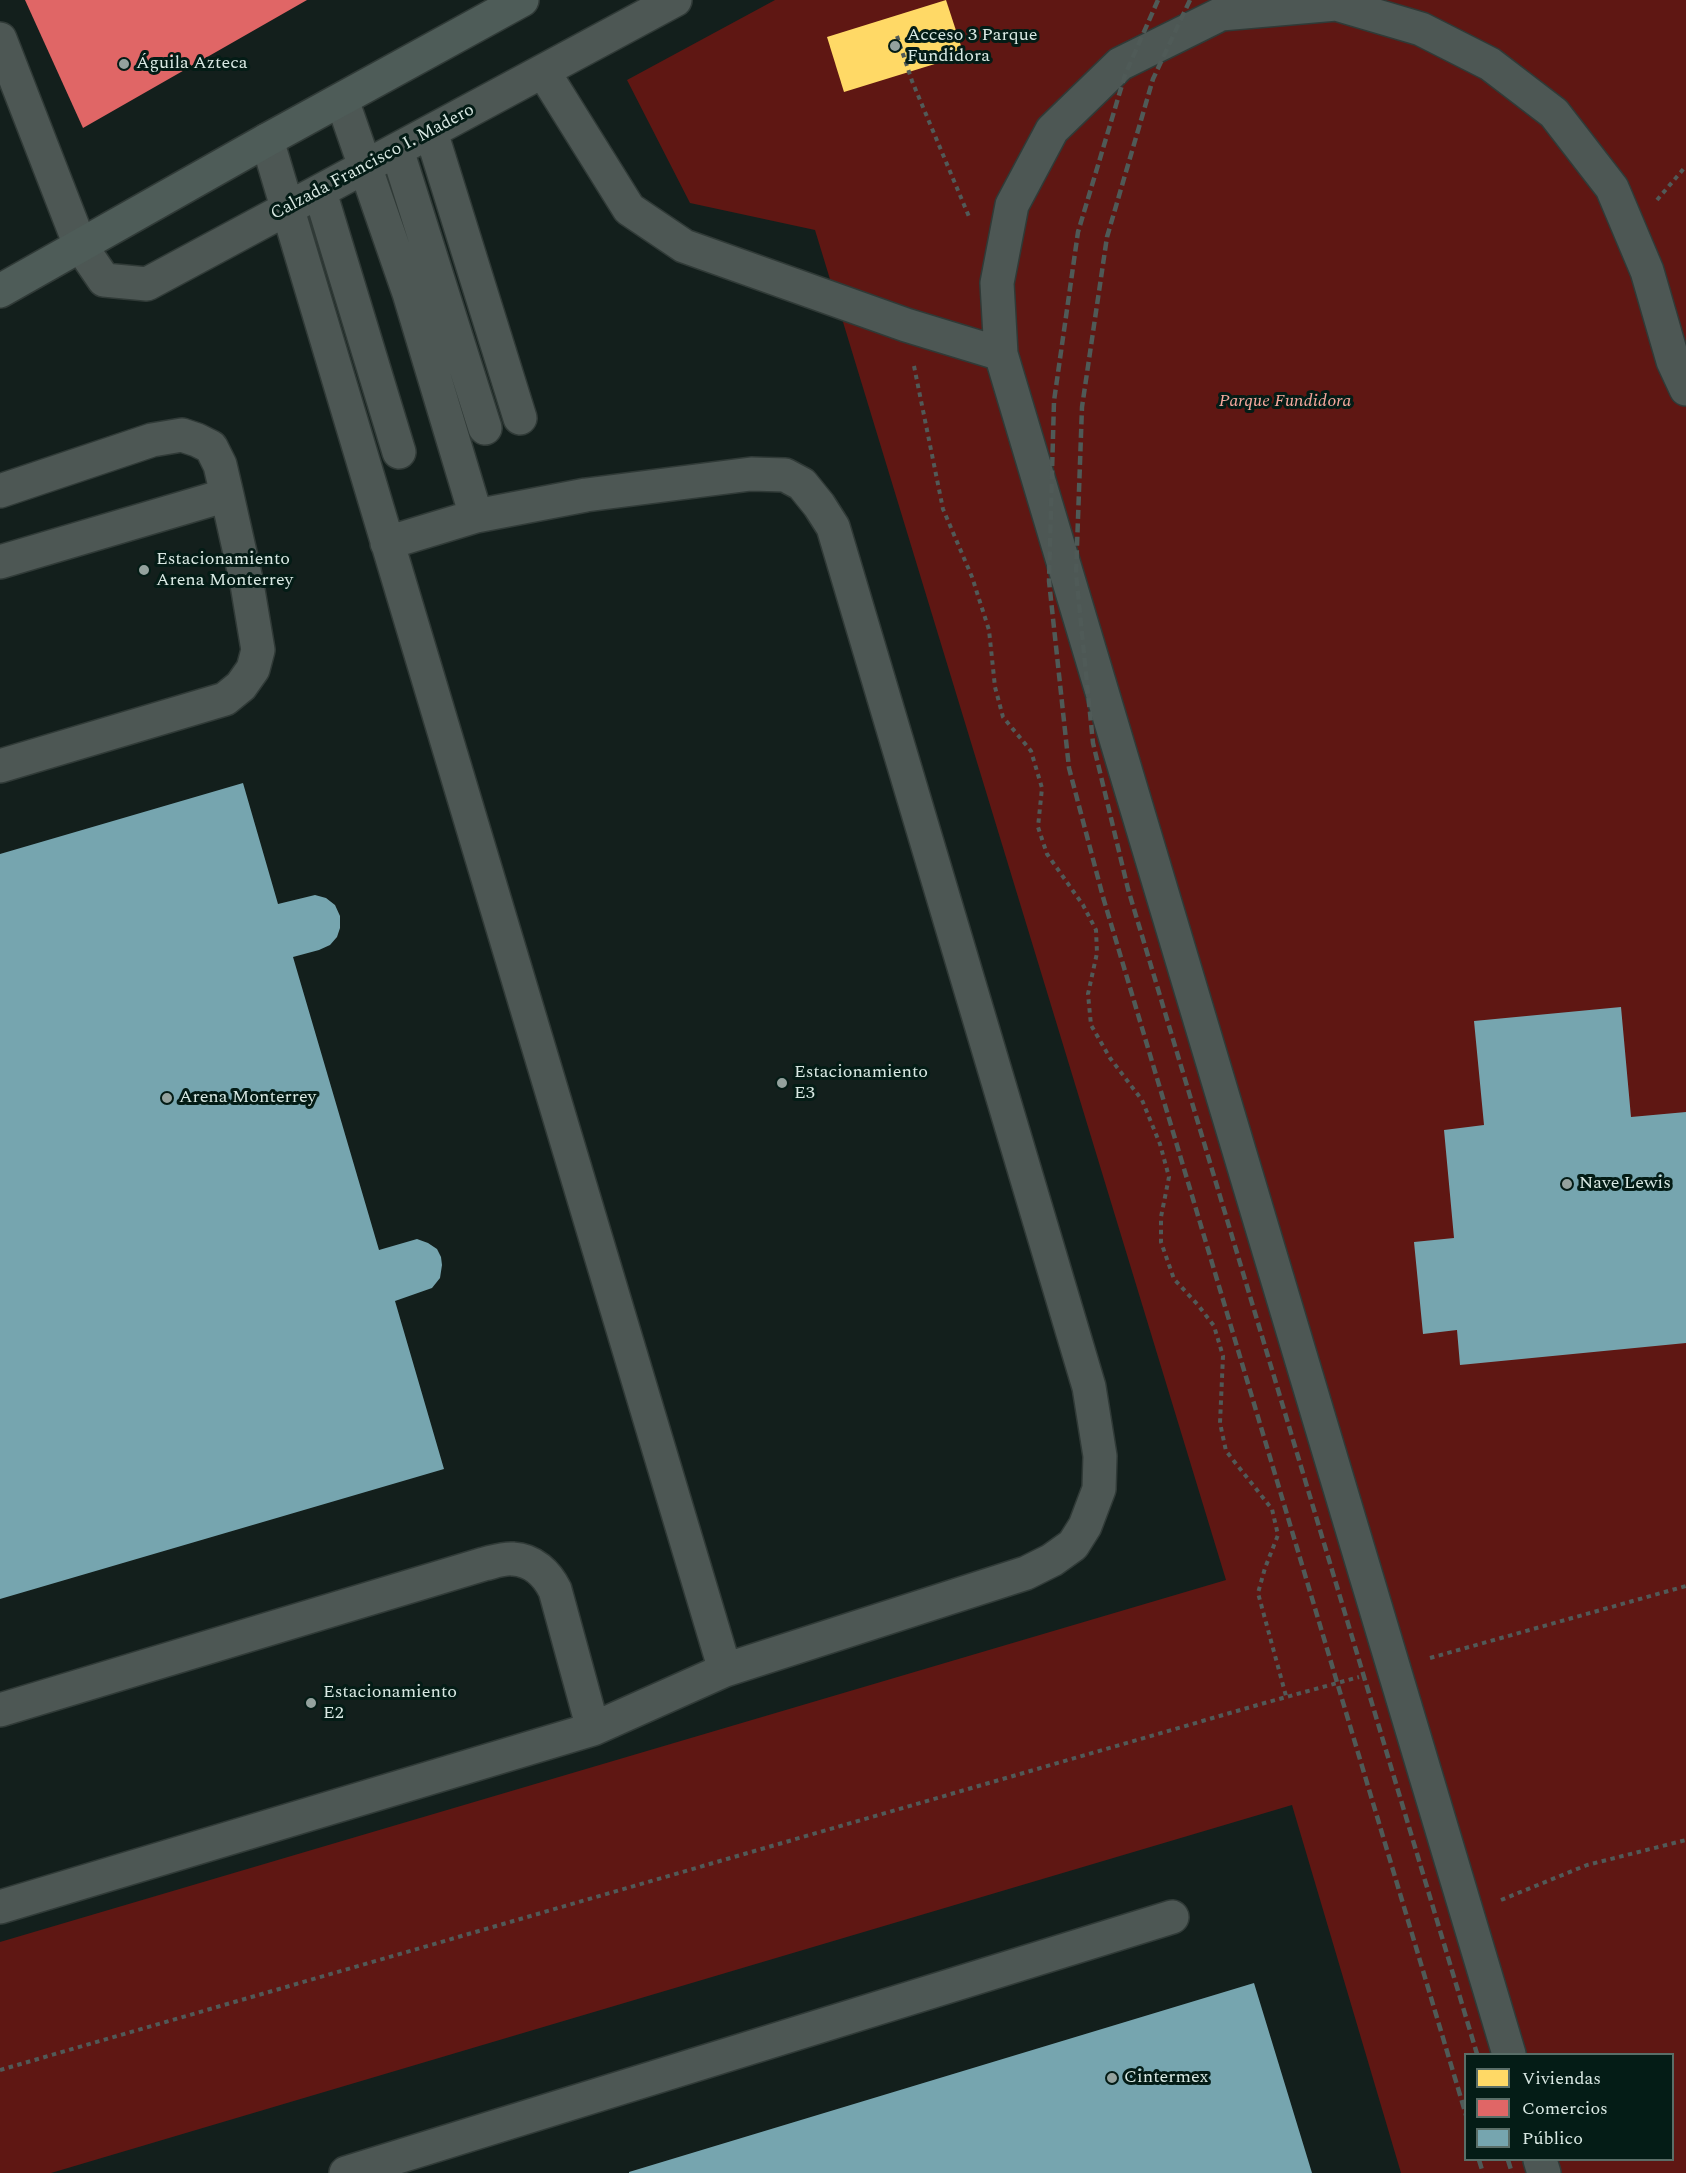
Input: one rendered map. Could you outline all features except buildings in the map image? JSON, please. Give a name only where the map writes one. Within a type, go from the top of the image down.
[{"type":"main road","points":[[0,291],[267,140],[522,0]]},
{"type":"street","name":"Calzada Francisco I. Madero","points":[[80,245],[104,280],[147,284],[675,0]]},
{"type":"street","points":[[1508,2053],[1001,354],[997,283],[1012,205],[1052,130],[1120,64],[1221,14],[1335,4],[1421,29],[1490,64],[1554,114],[1612,188],[1647,271],[1673,361],[1686,389]]},
{"type":"street","points":[[0,39],[80,245]]},
{"type":"street","points":[[543,71],[628,209],[684,246],[906,325],[1001,354]]},
{"type":"street","points":[[342,100],[409,293],[476,516]]},
{"type":"street","points":[[431,132],[520,418]]},
{"type":"street","points":[[267,140],[725,1670]]},
{"type":"street","points":[[397,150],[485,428]]},
{"type":"street","points":[[320,192],[399,452]]},
{"type":"street","points":[[0,491],[152,440],[182,435],[211,447],[220,465],[227,495],[247,584],[258,650],[253,669],[241,686],[225,699],[0,766]]},
{"type":"street","points":[[387,543],[476,516],[586,495],[751,474],[785,475],[802,484],[833,527],[1089,1387],[1100,1456],[1099,1489],[1084,1526],[1073,1545],[1052,1560],[1026,1573],[725,1670],[593,1729]]},
{"type":"street","points":[[0,562],[227,495]]},
{"type":"street","points":[[0,1710],[513,1558],[529,1563],[547,1574],[555,1590],[593,1729]]},
{"type":"street","points":[[0,1907],[763,1679]]},
{"type":"street","points":[[346,2173],[1172,1917]]},
{"type":"path","points":[[897,36],[912,81],[975,230]]},
{"type":"path","points":[[906,325],[943,509],[972,577],[989,630],[995,687],[1003,717],[1031,751],[1042,788],[1038,827],[1047,854],[1083,905],[1096,930],[1097,953],[1088,994],[1092,1025],[1110,1058],[1142,1100],[1160,1144],[1169,1177],[1161,1217],[1161,1242],[1174,1279],[1214,1326],[1222,1356],[1220,1423],[1226,1451],[1272,1509],[1278,1535],[1258,1593],[1286,1696]]},
{"type":"path","points":[[0,2070],[1286,1696],[1686,1586]]},
{"type":"path","points":[[1467,1914],[1587,1865],[1686,1840]]},
{"type":"green space","name":"Parque Fundidora","points":[[775,0],[1686,0],[1686,2173],[1401,2173],[1292,1805],[51,2173],[0,2173],[0,1942],[1226,1580],[815,230],[690,203],[627,80]]},
{"type":"railway","points":[[1158,0],[1125,75],[1078,232],[1054,401],[1049,581],[1069,768],[1103,897],[1464,2108]]},
{"type":"railway","points":[[1190,0],[1153,79],[1107,237],[1082,407],[1076,574],[1093,743],[1128,889],[1477,2053]]},
{"type":"railway","points":[[1479,2161],[1483,2173]]},
{"type":"railway","points":[[1508,2161],[1512,2173]]},
{"type":"place","name":"Acceso 3 Parque Fundidora","points":[[895,46]]},
{"type":"place","name":"Águila Azteca","points":[[124,64]]},
{"type":"place","name":"Estacionamiento Arena Monterrey","points":[[144,570]]},
{"type":"place","name":"Estacionamiento E3","points":[[782,1083]]},
{"type":"place","name":"Arena Monterrey","points":[[167,1098]]},
{"type":"place","name":"Nave Lewis","points":[[1567,1184]]},
{"type":"place","name":"Estacionamiento E2","points":[[311,1703]]},
{"type":"place","name":"Cintermex","points":[[1112,2078]]}]
